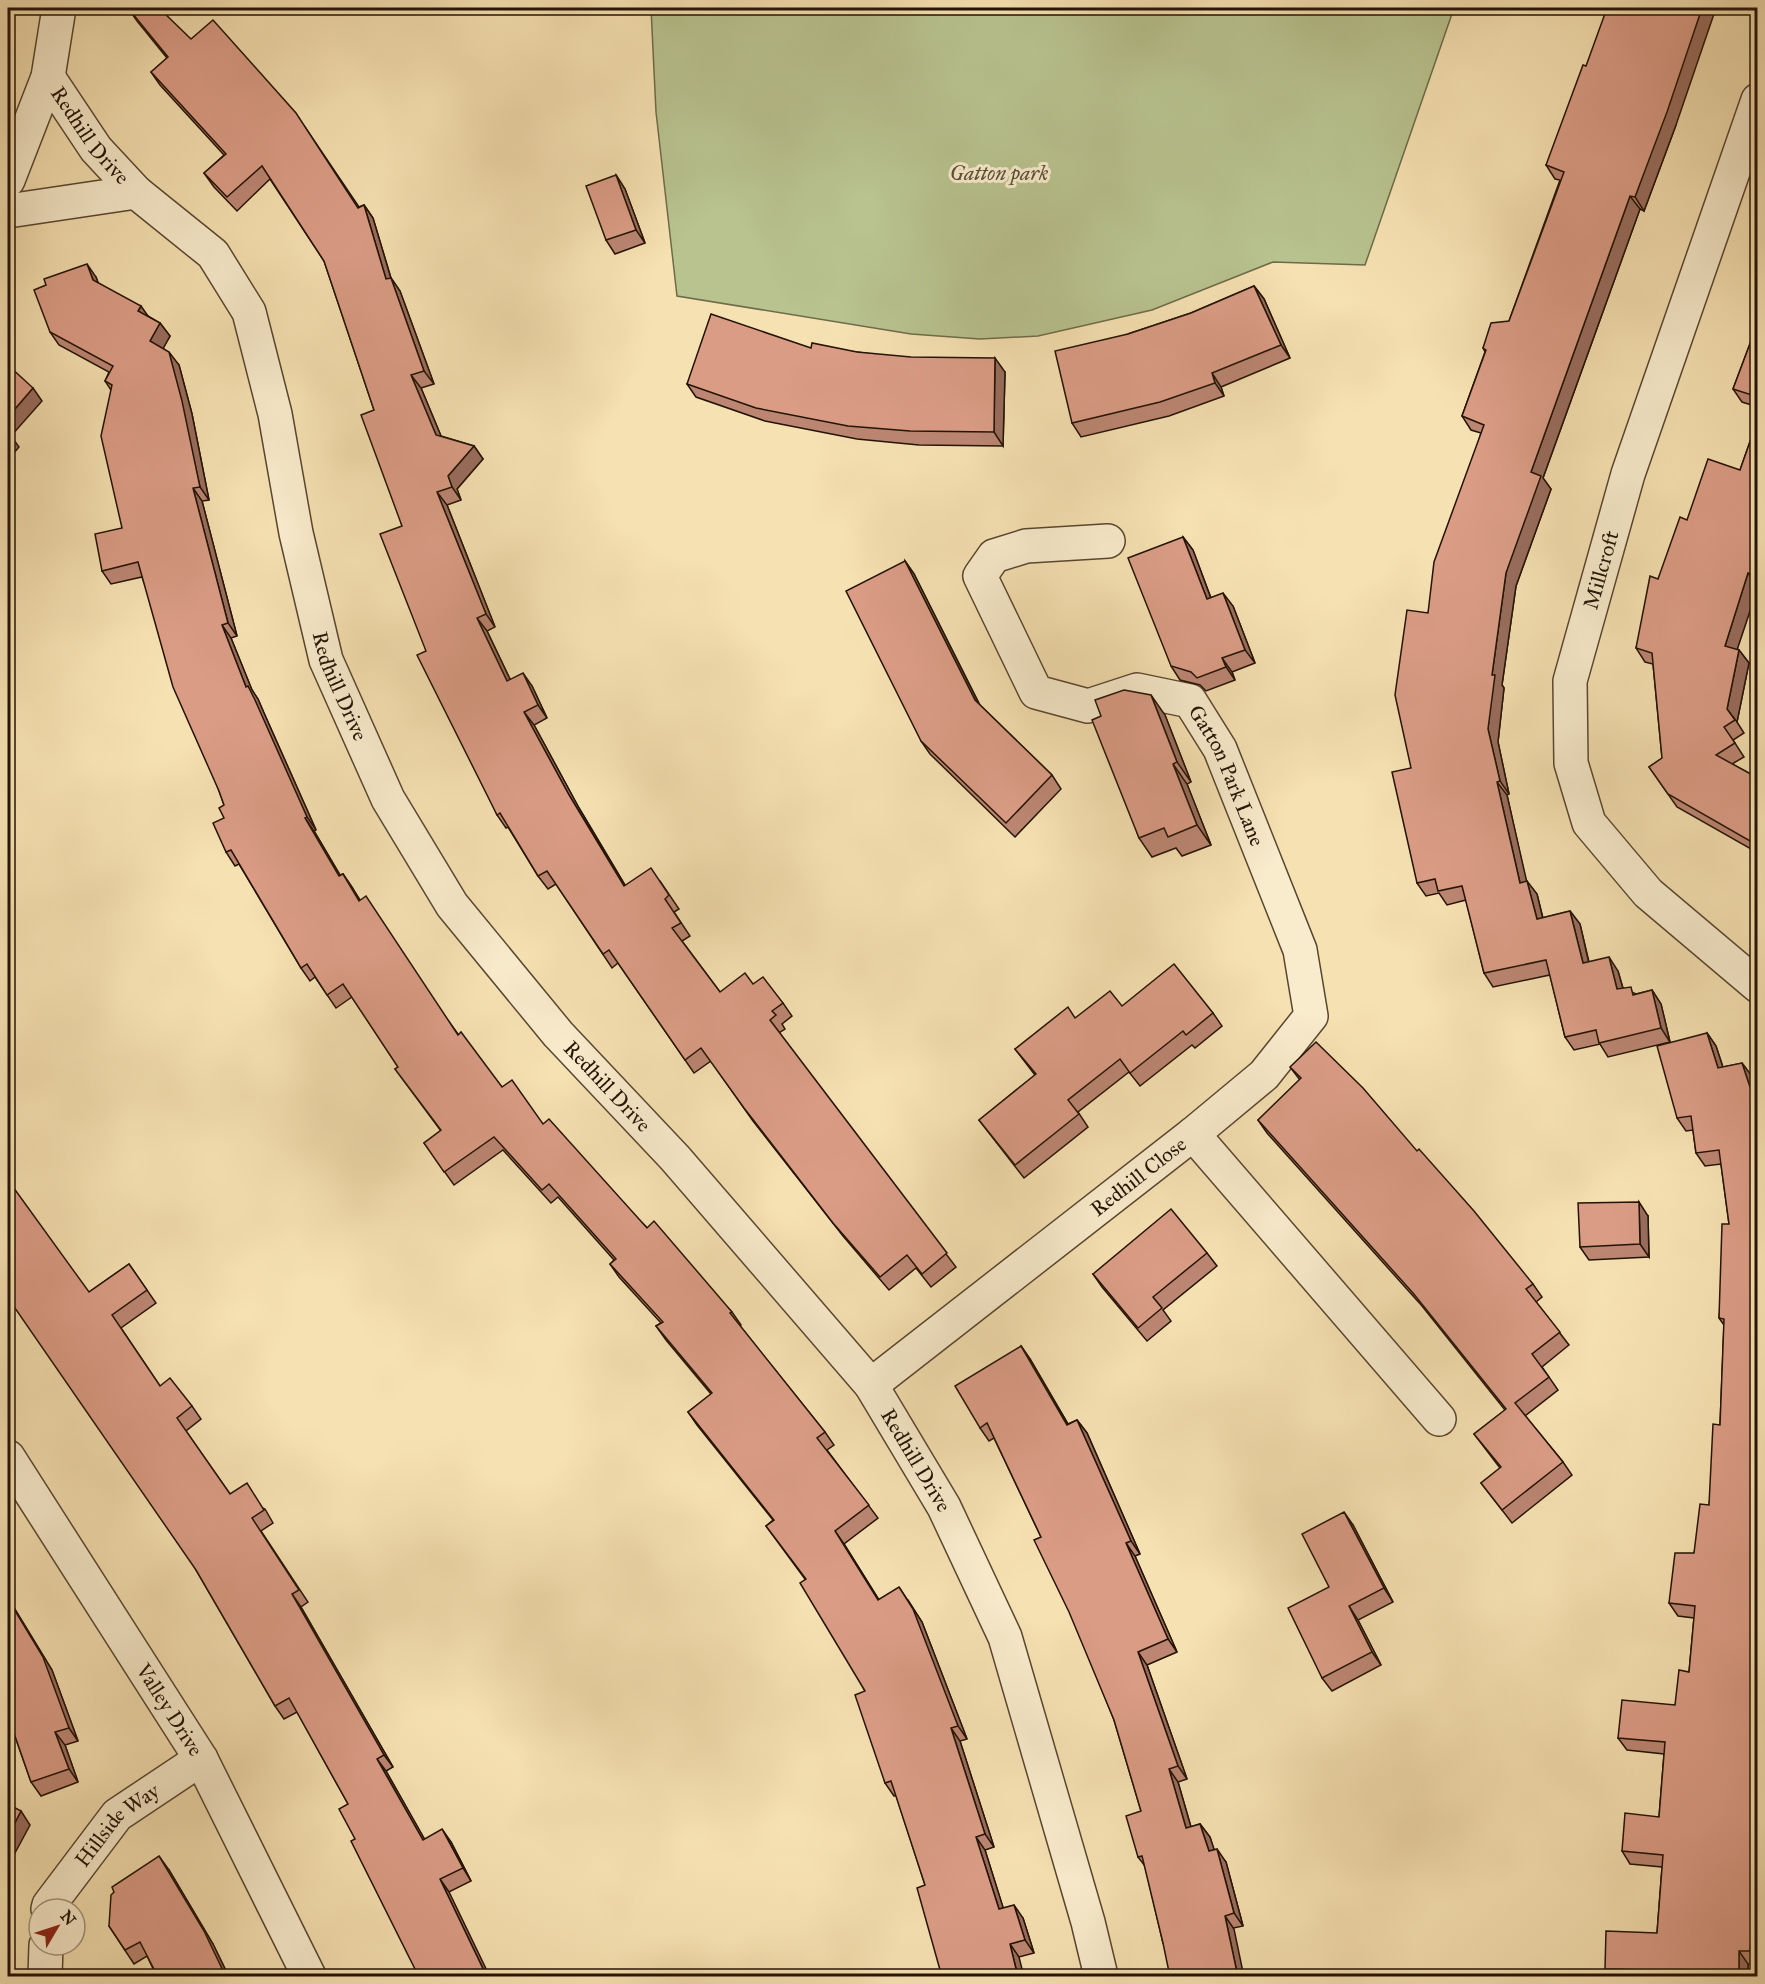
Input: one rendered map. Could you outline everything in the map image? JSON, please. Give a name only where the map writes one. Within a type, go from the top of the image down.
[{"type":"street","points":[[8,180],[48,77],[59,8]]},
{"type":"street","name":"Redhill Drive","points":[[48,77],[96,149],[136,192],[213,254],[249,312],[275,414],[296,533],[326,660],[388,799],[452,905],[558,1034],[675,1158],[871,1385],[944,1507],[1005,1637],[1088,1922],[1101,1977]]},
{"type":"street","name":"Millcroft","points":[[1758,100],[1628,474],[1570,681],[1571,763],[1589,823],[1648,893],[1758,986]]},
{"type":"street","name":"Redhill Drive","points":[[8,211],[136,192]]},
{"type":"street","name":"Gatton Park Lane","points":[[1108,541],[1026,546],[994,556],[980,576],[1036,692],[1088,706],[1137,690],[1190,701],[1220,749],[1300,950],[1311,1016],[1264,1075],[1193,1134]]},
{"type":"street","name":"Redhill Close","points":[[871,1385],[1193,1134],[1439,1419]]},
{"type":"street","name":"Valley Drive","points":[[8,1457],[201,1759],[309,1977]]},
{"type":"street","name":"Hillside Way","points":[[54,1897],[117,1815],[201,1759]]},
{"type":"street","points":[[45,1977],[46,1957]]},
{"type":"green space","name":"Gatton park","points":[[651,8],[1454,8],[1365,265],[1273,262],[1152,310],[1038,336],[980,339],[911,334],[677,296],[656,112]]},
{"type":"building","points":[[128,8],[159,8],[191,39],[213,20],[296,113],[358,208],[364,205],[386,279],[391,278],[424,371],[411,375],[436,435],[474,446],[448,476],[452,487],[437,492],[486,614],[477,618],[507,681],[523,673],[538,705],[524,712],[569,795],[624,886],[651,868],[669,895],[665,899],[681,923],[672,928],[720,992],[745,973],[753,984],[763,977],[783,1003],[772,1011],[776,1015],[770,1020],[947,1253],[922,1274],[907,1255],[880,1277],[833,1223],[744,1108],[701,1048],[685,1060],[609,950],[603,954],[547,871],[538,876],[500,813],[497,815],[417,655],[426,651],[380,534],[402,526],[361,415],[374,410],[324,261],[262,166],[227,197],[204,173],[226,154],[151,72],[168,57]]},
{"type":"building","points":[[1607,8],[1702,8],[1667,112],[1635,197],[1630,196],[1531,472],[1541,476],[1506,573],[1492,675],[1495,675],[1488,729],[1500,781],[1497,782],[1520,883],[1527,881],[1537,919],[1570,911],[1583,963],[1609,957],[1617,989],[1631,987],[1633,995],[1652,990],[1661,1028],[1599,1043],[1596,1030],[1565,1037],[1546,960],[1484,973],[1462,886],[1438,891],[1435,879],[1417,883],[1392,772],[1411,768],[1395,695],[1407,610],[1428,613],[1434,562],[1484,425],[1462,416],[1486,350],[1483,348],[1491,323],[1509,321],[1564,172],[1546,165]]},
{"type":"building","points":[[616,175],[636,230],[606,240],[586,186]]},
{"type":"building","points":[[87,264],[93,280],[141,306],[138,311],[160,323],[150,341],[169,352],[182,401],[200,487],[193,488],[228,623],[222,625],[246,687],[248,686],[255,700],[307,817],[305,818],[339,876],[343,874],[359,901],[366,896],[458,1035],[461,1032],[502,1087],[512,1080],[543,1124],[549,1119],[647,1228],[654,1221],[732,1312],[730,1313],[825,1432],[817,1438],[869,1505],[835,1531],[878,1600],[899,1587],[913,1609],[958,1726],[951,1728],[985,1834],[976,1837],[999,1909],[1014,1905],[1025,1940],[1010,1944],[1018,1977],[942,1977],[917,1888],[925,1885],[891,1781],[885,1783],[855,1695],[865,1691],[800,1583],[806,1579],[766,1526],[774,1520],[688,1412],[712,1393],[656,1326],[663,1322],[610,1264],[616,1259],[549,1184],[542,1190],[494,1137],[444,1172],[424,1143],[441,1130],[395,1069],[398,1067],[343,984],[327,995],[307,964],[301,968],[231,850],[226,852],[213,823],[224,818],[219,808],[224,805],[173,687],[138,562],[102,571],[95,534],[122,528],[101,436],[112,385],[105,381],[113,366],[50,332],[34,290],[46,285],[44,279]]},
{"type":"building","points":[[1254,286],[1281,345],[1212,373],[1215,383],[1160,402],[1072,423],[1055,351],[1128,334],[1191,313]]},
{"type":"building","points":[[711,314],[811,348],[812,343],[857,352],[911,357],[995,358],[994,432],[910,431],[848,426],[756,408],[687,384]]},
{"type":"building","points":[[1758,325],[1758,397],[1733,389]]},
{"type":"building","points":[[8,365],[33,388],[8,417]]},
{"type":"building","points":[[1758,419],[1758,576],[1748,573],[1725,646],[1739,650],[1727,709],[1735,720],[1724,727],[1735,743],[1716,755],[1758,778],[1758,827],[1750,841],[1668,794],[1649,767],[1662,758],[1652,653],[1636,648],[1650,576],[1658,579],[1680,517],[1687,520],[1708,459],[1740,470]]},
{"type":"building","points":[[1183,537],[1207,599],[1223,593],[1245,650],[1222,658],[1226,667],[1197,678],[1191,672],[1171,666],[1128,558]]},
{"type":"building","points":[[905,561],[975,700],[1052,775],[1006,823],[921,741],[846,591]]},
{"type":"building","points":[[1124,690],[1151,695],[1177,762],[1173,764],[1197,825],[1168,837],[1164,828],[1139,838],[1092,720],[1101,716],[1095,700]]},
{"type":"building","points":[[1174,964],[1213,1013],[1186,1035],[1183,1031],[1130,1073],[1120,1059],[1068,1100],[1079,1114],[1015,1165],[979,1120],[1036,1074],[1015,1049],[1068,1007],[1075,1018],[1110,991],[1122,1006]]},
{"type":"building","points":[[1707,1033],[1718,1068],[1742,1063],[1758,1111],[1758,1860],[1750,1951],[1739,1951],[1739,1977],[1649,1977],[1649,1970],[1605,1969],[1606,1931],[1657,1933],[1663,1855],[1622,1851],[1625,1813],[1659,1817],[1665,1742],[1618,1738],[1622,1700],[1675,1705],[1679,1670],[1689,1672],[1695,1606],[1669,1603],[1675,1553],[1694,1553],[1700,1504],[1709,1505],[1713,1424],[1720,1425],[1724,1319],[1719,1318],[1722,1224],[1729,1224],[1719,1150],[1696,1153],[1691,1116],[1677,1118],[1657,1046]]},
{"type":"building","points":[[1316,1042],[1363,1088],[1417,1151],[1419,1149],[1474,1211],[1533,1284],[1526,1289],[1560,1332],[1532,1354],[1549,1377],[1515,1403],[1563,1462],[1502,1510],[1481,1483],[1501,1467],[1474,1434],[1506,1409],[1413,1293],[1258,1120],[1301,1078],[1290,1067]]},
{"type":"building","points":[[8,1180],[89,1292],[129,1264],[147,1290],[112,1315],[160,1386],[170,1378],[192,1406],[177,1418],[230,1494],[247,1483],[264,1510],[252,1518],[299,1590],[292,1594],[384,1755],[377,1759],[423,1840],[442,1829],[463,1868],[440,1879],[487,1977],[419,1977],[351,1841],[355,1839],[339,1809],[348,1804],[289,1698],[275,1706],[196,1570],[8,1298]]},
{"type":"building","points":[[1639,1202],[1640,1244],[1580,1247],[1578,1203]]},
{"type":"building","points":[[1171,1209],[1207,1253],[1153,1297],[1162,1308],[1138,1328],[1093,1274]]},
{"type":"building","points":[[1021,1346],[1067,1425],[1077,1420],[1131,1541],[1126,1543],[1168,1639],[1138,1652],[1178,1766],[1169,1769],[1186,1828],[1200,1824],[1209,1851],[1217,1849],[1234,1913],[1225,1916],[1238,1977],[1170,1977],[1142,1856],[1138,1857],[1126,1816],[1141,1811],[1114,1720],[1069,1612],[1034,1540],[1041,1537],[987,1423],[980,1428],[955,1386]]},
{"type":"building","points":[[1344,1512],[1384,1588],[1349,1606],[1372,1652],[1322,1678],[1288,1608],[1329,1587],[1302,1534]]},
{"type":"building","points":[[8,1599],[43,1657],[69,1728],[55,1732],[69,1769],[31,1782],[8,1716]]},
{"type":"building","points":[[8,1804],[21,1811],[8,1836]]},
{"type":"building","points":[[159,1856],[204,1931],[226,1977],[158,1977],[140,1942],[125,1950],[109,1926],[111,1895],[114,1892],[112,1887]]}]
